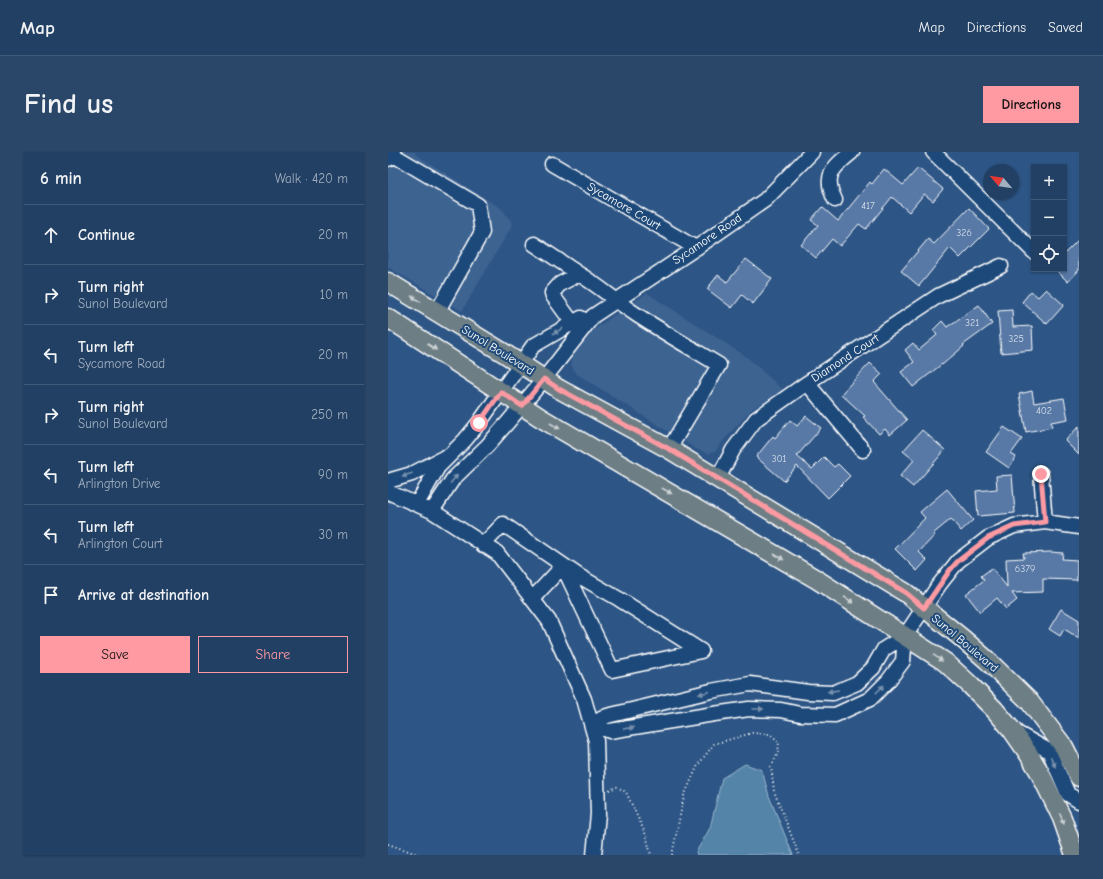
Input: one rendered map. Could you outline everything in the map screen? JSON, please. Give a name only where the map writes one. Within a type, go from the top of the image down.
[{"type":"main road","name":"Sunol Boulevard","points":[[388,282],[559,389],[669,449],[717,480],[906,593],[987,660],[1029,701],[1064,747],[1079,777]]},
{"type":"main road","points":[[388,318],[522,406],[809,575],[945,662],[994,709],[1012,730],[1039,771],[1062,818],[1075,855]]},
{"type":"street","name":"Sycamore Road","points":[[432,511],[453,478],[488,446],[544,379],[593,316],[696,248],[765,200],[812,152]]},
{"type":"street","points":[[835,200],[830,190],[829,181],[838,163],[852,152]]},
{"type":"street","points":[[934,152],[1031,249]]},
{"type":"street","points":[[388,159],[395,156],[478,205],[482,232],[437,312]]},
{"type":"street","name":"Sycamore Court","points":[[552,164],[696,248]]},
{"type":"street","points":[[534,244],[596,284],[644,320],[719,365],[669,449]]},
{"type":"street","name":"Diamond Court","points":[[717,480],[733,450],[756,419],[807,383],[938,296],[1001,266]]},
{"type":"street","points":[[572,322],[552,293],[560,284],[579,274]]},
{"type":"street","name":"Sycamore Road","points":[[417,504],[438,467],[479,423],[533,346],[579,318],[593,316]]},
{"type":"street","points":[[807,383],[863,450]]},
{"type":"street","points":[[388,481],[412,474],[455,450],[474,459]]},
{"type":"street","points":[[1041,474],[1045,522]]},
{"type":"street","points":[[388,492],[432,511],[497,553],[549,621],[584,699],[596,741],[598,814],[594,855]]},
{"type":"street","points":[[592,724],[610,731],[749,709],[781,710],[800,714],[835,715],[870,699],[888,681],[902,660],[906,636],[943,580],[958,561],[988,538],[1014,526],[1045,522],[1079,527]]},
{"type":"street","points":[[483,545],[503,524],[563,566],[619,599],[701,651],[612,670],[563,566]]},
{"type":"street","points":[[532,599],[563,566]]},
{"type":"street","points":[[592,724],[607,716],[721,689],[750,684],[808,692],[833,693],[857,683],[873,668],[884,649],[906,636]]},
{"type":"street","points":[[721,689],[725,712]]},
{"type":"street","points":[[1012,730],[1048,751],[1068,794],[1079,801]]},
{"type":"path","points":[[672,855],[684,796],[698,765],[714,744],[752,733],[770,734],[779,742],[778,754],[771,767],[774,791],[799,855]]},
{"type":"path","points":[[597,795],[617,788],[626,792],[646,835],[650,855]]},
{"type":"path","points":[[388,844],[420,855]]},
{"type":"shaded area","points":[[388,152],[416,152],[415,154],[502,209],[513,224],[462,311],[388,267]]},
{"type":"shaded area","points":[[647,293],[747,357],[783,390],[751,410],[715,452],[708,454],[696,449],[577,374],[572,367],[571,358],[577,348],[596,328]]},
{"type":"shaded area","points":[[745,764],[762,770],[769,796],[793,855],[697,855],[696,852],[710,828],[722,778]]},
{"type":"building","points":[[918,168],[943,189],[933,201],[924,194],[909,212],[892,197],[866,229],[859,224],[840,246],[832,239],[816,258],[801,245],[818,225],[811,220],[822,207],[838,221],[870,182],[872,184],[884,169],[903,185]]},
{"type":"building","points":[[969,208],[989,229],[960,258],[950,248],[919,286],[901,271],[928,239],[934,244]]},
{"type":"building","points":[[1079,239],[1079,270],[1068,282],[1058,272],[1067,272],[1067,251]]},
{"type":"building","points":[[746,259],[772,279],[753,304],[742,295],[732,308],[707,289],[718,275],[727,282]]},
{"type":"building","points":[[1046,289],[1064,305],[1047,324],[1022,302],[1031,291],[1038,297]]},
{"type":"building","points":[[979,305],[992,324],[963,345],[964,346],[942,365],[913,387],[901,372],[914,362],[905,350],[913,343],[919,350],[937,335],[933,330],[942,321],[947,327]]},
{"type":"building","points":[[1012,310],[1013,327],[1032,326],[1033,350],[1001,353],[998,311]]},
{"type":"building","points":[[870,363],[882,374],[874,382],[907,420],[890,435],[885,429],[879,434],[863,417],[865,416],[841,394]]},
{"type":"building","points":[[1032,391],[1034,403],[1064,398],[1068,419],[1051,422],[1052,427],[1026,432],[1019,394]]},
{"type":"building","points":[[806,416],[821,428],[797,456],[812,469],[824,457],[834,467],[838,464],[850,476],[828,498],[797,466],[784,481],[756,457],[773,436],[775,438],[790,420],[797,426]]},
{"type":"building","points":[[1079,426],[1079,455],[1065,441]]},
{"type":"building","points":[[1004,427],[1022,439],[1011,454],[1016,457],[1009,468],[986,452]]},
{"type":"building","points":[[922,430],[945,450],[913,487],[900,476],[914,460],[903,451]]},
{"type":"building","points":[[1012,475],[1015,513],[978,516],[976,491],[997,489],[996,476]]},
{"type":"building","points":[[947,489],[973,520],[961,531],[951,519],[933,534],[935,535],[919,552],[927,560],[917,571],[895,549],[925,518],[920,512]]},
{"type":"building","points":[[1023,553],[1063,553],[1062,559],[1077,560],[1077,580],[1043,579],[1043,592],[1012,593],[1017,600],[1006,609],[997,598],[980,612],[966,594],[984,580],[981,576],[992,568],[1007,587],[1006,559],[1024,558]]},
{"type":"building","points":[[1061,609],[1079,620],[1079,638],[1064,629],[1060,636],[1049,629]]},
{"type":"route","points":[[479,423],[501,392],[522,406],[544,379],[559,389],[669,449],[717,480],[906,593],[924,608],[939,585],[958,561],[988,538],[1014,526],[1045,522],[1041,474]]}]
